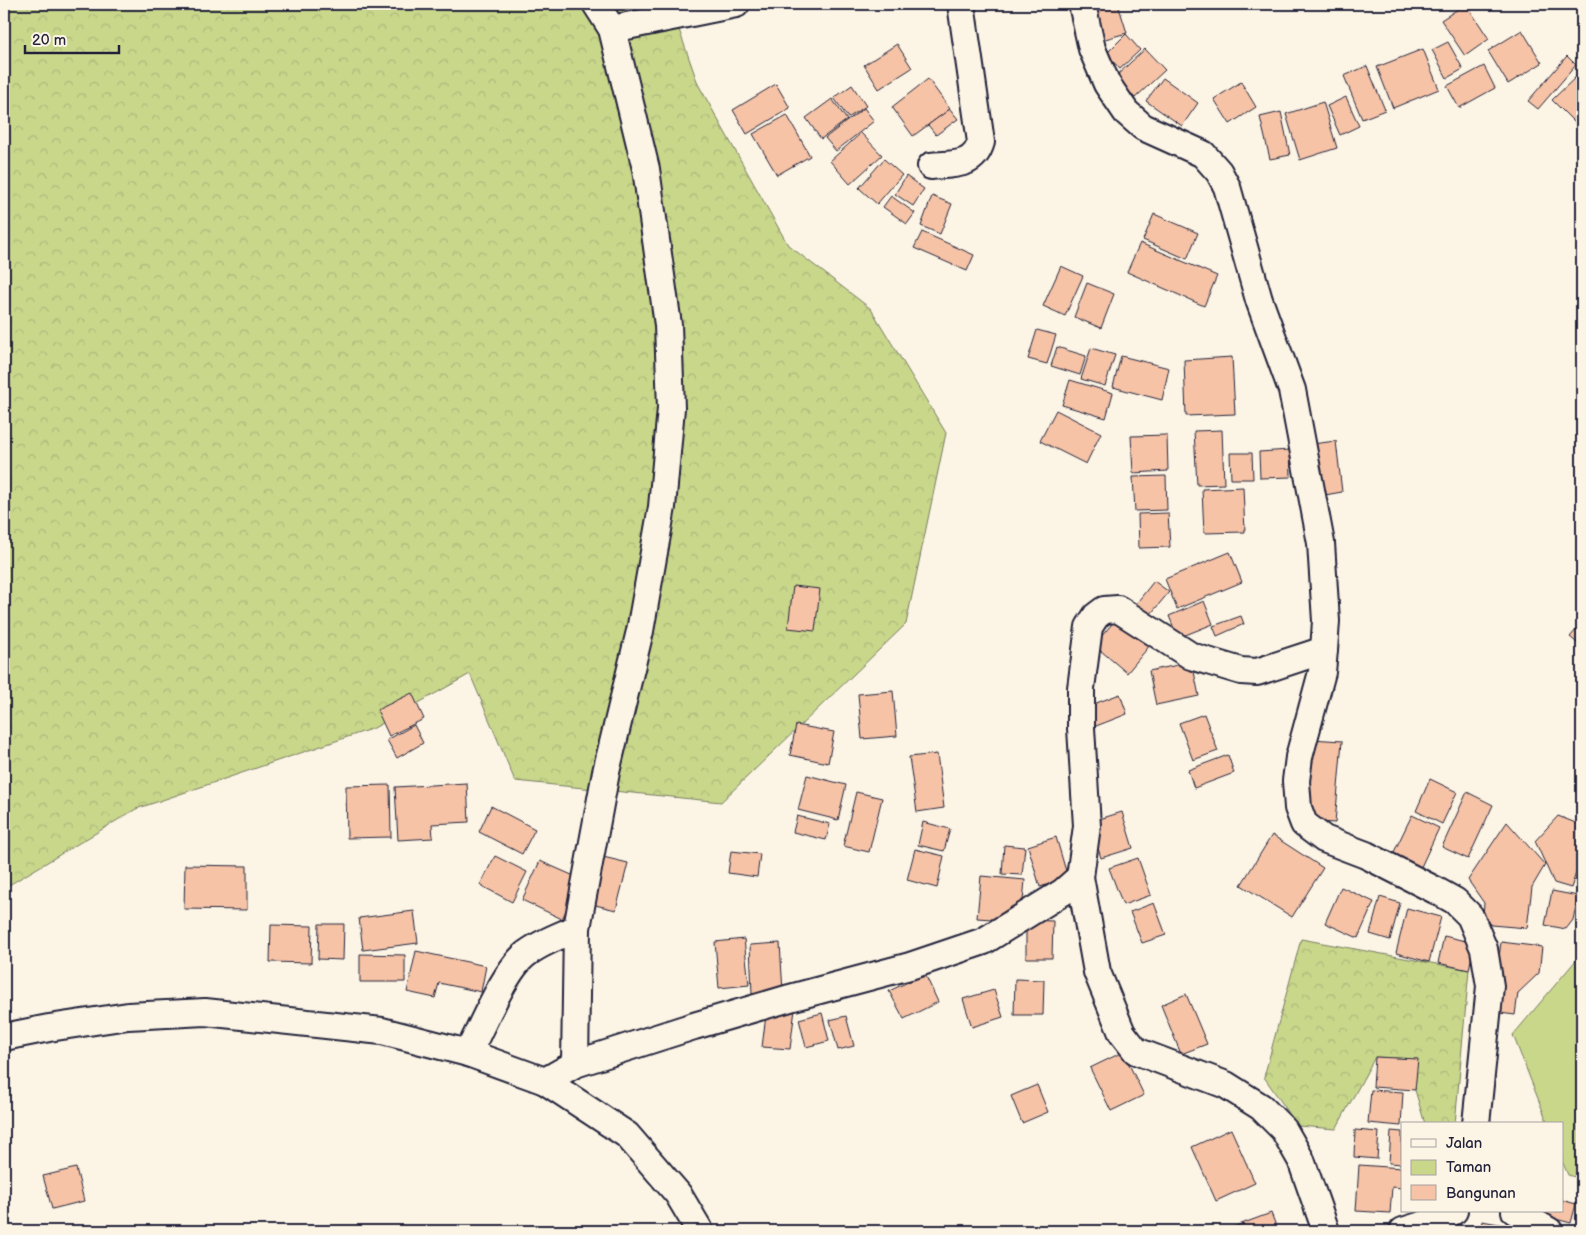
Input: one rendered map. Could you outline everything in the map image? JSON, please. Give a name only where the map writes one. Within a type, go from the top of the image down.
[{"type":"street","points":[[576,1064],[577,928],[606,772],[640,631],[662,508],[671,408],[668,325],[646,169],[612,29],[596,4]]},
{"type":"street","points":[[612,29],[736,4]]},
{"type":"street","points":[[931,166],[964,162],[978,152],[981,142],[961,4]]},
{"type":"street","points":[[1082,4],[1092,49],[1107,84],[1126,112],[1143,127],[1202,154],[1220,172],[1227,187],[1259,300],[1292,390],[1321,543],[1326,621],[1324,650],[1322,672],[1299,757],[1296,782],[1298,808],[1304,824],[1324,839],[1366,856],[1437,891],[1455,901],[1470,916],[1484,949],[1490,986],[1476,1122]]},
{"type":"street","points":[[1324,650],[1258,672],[1241,671],[1191,656],[1118,609],[1104,610],[1096,616],[1089,627],[1081,688],[1081,728],[1087,826],[1080,877],[1097,972],[1122,1033],[1136,1051],[1226,1085],[1261,1107],[1284,1130],[1301,1160],[1326,1231]]},
{"type":"street","points":[[545,1081],[576,1064],[738,1013],[910,966],[984,941],[1063,892],[1080,877]]},
{"type":"street","points":[[468,1053],[509,972],[524,955],[543,943],[577,928]]},
{"type":"street","points":[[4,1038],[49,1028],[128,1016],[204,1012],[382,1031],[468,1053],[545,1081],[627,1135],[678,1194],[700,1231]]},
{"type":"street","points":[[1403,1231],[1438,1220],[1452,1212]]},
{"type":"street","points":[[1517,1212],[1549,1231]]},
{"type":"green space","points":[[4,4],[670,4],[698,84],[788,245],[871,309],[946,433],[906,624],[721,802],[515,781],[470,674],[374,728],[136,809],[4,888]]},
{"type":"green space","points":[[1301,939],[1469,970],[1455,1122],[1424,1122],[1415,1090],[1417,1059],[1375,1057],[1336,1129],[1298,1126],[1264,1077]]},
{"type":"green space","points":[[1582,953],[1582,1179],[1568,1175],[1564,1166],[1564,1122],[1547,1122],[1513,1035]]},
{"type":"building","points":[[1118,4],[1127,33],[1105,39],[1094,5]]},
{"type":"building","points":[[1466,4],[1489,39],[1465,56],[1441,20]]},
{"type":"building","points":[[1522,30],[1542,63],[1508,84],[1488,51]]},
{"type":"building","points":[[1126,34],[1140,50],[1120,69],[1106,54]]},
{"type":"building","points":[[1448,42],[1463,69],[1447,78],[1432,50]]},
{"type":"building","points":[[897,44],[912,68],[879,89],[864,65]]},
{"type":"building","points":[[1145,49],[1165,70],[1135,98],[1115,77]]},
{"type":"building","points":[[1423,49],[1439,89],[1393,108],[1377,67]]},
{"type":"building","points":[[1567,56],[1576,65],[1538,109],[1528,101]]},
{"type":"building","points":[[1367,66],[1385,110],[1362,119],[1344,76]]},
{"type":"building","points":[[1484,66],[1495,88],[1459,108],[1447,86]]},
{"type":"building","points":[[1582,71],[1582,117],[1576,124],[1552,100]]},
{"type":"building","points":[[1163,78],[1198,103],[1182,126],[1146,101]]},
{"type":"building","points":[[928,79],[950,109],[913,136],[892,107]]},
{"type":"building","points":[[1241,82],[1256,107],[1230,124],[1214,99]]},
{"type":"building","points":[[776,84],[790,108],[747,134],[733,110]]},
{"type":"building","points":[[852,85],[866,106],[848,118],[834,98]]},
{"type":"building","points":[[1346,97],[1359,126],[1340,135],[1327,106]]},
{"type":"building","points":[[832,99],[847,120],[821,139],[806,118]]},
{"type":"building","points":[[1323,102],[1337,148],[1300,160],[1286,114]]},
{"type":"building","points":[[864,108],[874,121],[836,151],[825,138]]},
{"type":"building","points":[[950,109],[958,119],[936,135],[928,125]]},
{"type":"building","points":[[1281,112],[1290,155],[1270,159],[1260,117]]},
{"type":"building","points":[[787,115],[810,156],[777,175],[753,134]]},
{"type":"building","points":[[861,133],[882,155],[850,184],[830,161]]},
{"type":"building","points":[[884,159],[902,175],[877,204],[859,188]]},
{"type":"building","points":[[906,176],[924,189],[913,206],[895,194]]},
{"type":"building","points":[[891,196],[915,213],[907,224],[883,207]]},
{"type":"building","points":[[932,196],[952,204],[940,234],[921,226]]},
{"type":"building","points":[[1154,214],[1198,233],[1187,259],[1143,240]]},
{"type":"building","points":[[922,232],[974,255],[967,271],[914,248]]},
{"type":"building","points":[[1140,243],[1217,276],[1204,306],[1127,272]]},
{"type":"building","points":[[1061,266],[1083,276],[1065,316],[1043,306]]},
{"type":"building","points":[[1087,283],[1114,294],[1101,328],[1074,317]]},
{"type":"building","points":[[1037,330],[1056,335],[1047,364],[1028,359]]},
{"type":"building","points":[[1057,347],[1086,356],[1080,375],[1051,366]]},
{"type":"building","points":[[1091,348],[1115,355],[1105,386],[1081,379]]},
{"type":"building","points":[[1121,356],[1169,368],[1162,400],[1113,387]]},
{"type":"building","points":[[1232,357],[1235,414],[1186,416],[1184,360]]},
{"type":"building","points":[[1070,380],[1113,393],[1106,418],[1062,405]]},
{"type":"building","points":[[1056,410],[1101,433],[1086,464],[1040,441]]},
{"type":"building","points":[[1222,430],[1224,484],[1197,485],[1194,431]]},
{"type":"building","points":[[1167,435],[1168,471],[1133,473],[1131,436]]},
{"type":"building","points":[[1336,441],[1342,492],[1319,496],[1312,444]]},
{"type":"building","points":[[1290,450],[1291,477],[1260,478],[1259,452]]},
{"type":"building","points":[[1230,453],[1252,453],[1253,479],[1231,479]]},
{"type":"building","points":[[1166,476],[1167,510],[1135,511],[1133,477]]},
{"type":"building","points":[[1243,487],[1245,532],[1204,533],[1202,489]]},
{"type":"building","points":[[1168,513],[1170,547],[1139,548],[1138,514]]},
{"type":"building","points":[[1230,552],[1242,582],[1177,609],[1165,579]]},
{"type":"building","points":[[1154,581],[1169,592],[1145,621],[1131,610]]},
{"type":"building","points":[[793,586],[820,589],[815,631],[788,628]]},
{"type":"building","points":[[1204,601],[1213,624],[1178,638],[1169,616]]},
{"type":"building","points":[[1241,616],[1244,624],[1217,636],[1213,626]]},
{"type":"building","points":[[1118,617],[1151,644],[1127,673],[1094,645]]},
{"type":"building","points":[[1582,623],[1582,647],[1570,637]]},
{"type":"building","points":[[1192,662],[1199,696],[1156,705],[1149,671]]},
{"type":"building","points":[[893,691],[897,736],[862,739],[858,694]]},
{"type":"building","points":[[412,693],[424,719],[389,736],[377,710]]},
{"type":"building","points":[[1120,694],[1127,714],[1091,728],[1083,708]]},
{"type":"building","points":[[1204,714],[1218,751],[1193,760],[1179,723]]},
{"type":"building","points":[[414,725],[423,743],[397,758],[387,740]]},
{"type":"building","points":[[796,725],[834,732],[828,763],[790,755]]},
{"type":"building","points":[[1311,739],[1342,741],[1335,823],[1305,821]]},
{"type":"building","points":[[937,754],[944,808],[917,812],[909,757]]},
{"type":"building","points":[[1228,755],[1234,773],[1194,788],[1188,770]]},
{"type":"building","points":[[807,775],[846,785],[838,820],[798,810]]},
{"type":"building","points":[[1430,779],[1457,792],[1442,824],[1416,811]]},
{"type":"building","points":[[467,783],[469,822],[432,824],[433,838],[398,840],[395,787]]},
{"type":"building","points":[[390,785],[391,837],[347,838],[346,786]]},
{"type":"building","points":[[856,792],[882,798],[869,852],[843,846]]},
{"type":"building","points":[[1467,792],[1493,805],[1468,859],[1442,847]]},
{"type":"building","points":[[491,806],[535,829],[522,854],[479,832]]},
{"type":"building","points":[[1122,812],[1133,848],[1101,858],[1090,822]]},
{"type":"building","points":[[1412,815],[1439,828],[1420,869],[1392,856]]},
{"type":"building","points":[[797,816],[830,824],[826,840],[793,832]]},
{"type":"building","points":[[1558,816],[1581,825],[1582,855],[1571,888],[1554,883],[1535,841]]},
{"type":"building","points":[[923,822],[950,829],[944,851],[918,845]]},
{"type":"building","points":[[1507,822],[1545,865],[1532,887],[1527,928],[1491,925],[1483,917],[1484,903],[1468,880]]},
{"type":"building","points":[[1272,835],[1323,868],[1292,917],[1241,885]]},
{"type":"building","points":[[1056,837],[1068,878],[1040,887],[1028,846]]},
{"type":"building","points":[[1004,845],[1025,847],[1022,875],[1002,874]]},
{"type":"building","points":[[915,849],[944,856],[937,888],[907,880]]},
{"type":"building","points":[[731,851],[760,854],[757,877],[728,873]]},
{"type":"building","points":[[495,856],[527,872],[512,902],[480,885]]},
{"type":"building","points":[[599,856],[628,863],[616,910],[587,903]]},
{"type":"building","points":[[1138,858],[1151,895],[1123,905],[1109,868]]},
{"type":"building","points":[[540,861],[581,879],[562,919],[522,900]]},
{"type":"building","points":[[185,865],[247,866],[247,910],[184,909]]},
{"type":"building","points":[[981,876],[1025,880],[1022,912],[1006,910],[1006,920],[977,918]]},
{"type":"building","points":[[1341,887],[1374,902],[1358,938],[1325,923]]},
{"type":"building","points":[[1552,891],[1578,896],[1573,920],[1566,929],[1545,925]]},
{"type":"building","points":[[1380,897],[1400,903],[1390,940],[1370,934]]},
{"type":"building","points":[[1154,903],[1166,935],[1142,943],[1130,912]]},
{"type":"building","points":[[1407,908],[1441,917],[1429,962],[1396,953]]},
{"type":"building","points":[[414,911],[418,943],[363,950],[359,918]]},
{"type":"building","points":[[1026,920],[1053,921],[1052,958],[1026,958]]},
{"type":"building","points":[[319,924],[344,924],[343,960],[318,959]]},
{"type":"building","points":[[271,925],[312,926],[311,963],[270,962]]},
{"type":"building","points":[[1444,936],[1474,943],[1469,970],[1438,963]]},
{"type":"building","points":[[744,939],[749,985],[719,988],[715,942]]},
{"type":"building","points":[[1501,942],[1542,947],[1539,973],[1518,993],[1515,1015],[1492,1012]]},
{"type":"building","points":[[780,943],[783,992],[752,994],[750,945]]},
{"type":"building","points":[[416,951],[486,966],[481,992],[439,983],[435,998],[407,992]]},
{"type":"building","points":[[360,954],[405,955],[405,982],[360,982]]},
{"type":"building","points":[[925,974],[938,1002],[904,1019],[889,991]]},
{"type":"building","points":[[1015,979],[1044,980],[1043,1015],[1014,1015]]},
{"type":"building","points":[[994,990],[1003,1017],[972,1027],[963,999]]},
{"type":"building","points":[[1186,994],[1207,1044],[1181,1054],[1161,1005]]},
{"type":"building","points":[[767,1007],[795,1009],[790,1049],[762,1047]]},
{"type":"building","points":[[822,1013],[829,1041],[806,1047],[799,1019]]},
{"type":"building","points":[[846,1016],[854,1046],[838,1050],[830,1020]]},
{"type":"building","points":[[1123,1052],[1144,1095],[1111,1111],[1090,1068]]},
{"type":"building","points":[[1375,1057],[1418,1059],[1415,1090],[1373,1087]]},
{"type":"building","points":[[1037,1085],[1048,1112],[1022,1123],[1011,1096]]},
{"type":"building","points":[[1371,1090],[1403,1092],[1401,1126],[1368,1123]]},
{"type":"building","points":[[1231,1129],[1255,1183],[1216,1201],[1192,1147]]},
{"type":"building","points":[[1355,1130],[1379,1132],[1377,1159],[1354,1157]]},
{"type":"building","points":[[1391,1131],[1401,1132],[1401,1164],[1389,1163]]},
{"type":"building","points":[[1359,1165],[1401,1168],[1401,1188],[1392,1187],[1390,1213],[1356,1211]]},
{"type":"building","points":[[76,1168],[84,1201],[52,1209],[43,1176]]},
{"type":"building","points":[[1564,1201],[1576,1204],[1571,1223],[1540,1215],[1540,1212],[1564,1212]]},
{"type":"building","points":[[1271,1213],[1278,1231],[1234,1231],[1233,1227]]},
{"type":"building","points":[[1482,1221],[1510,1226],[1509,1231],[1480,1231]]}]
